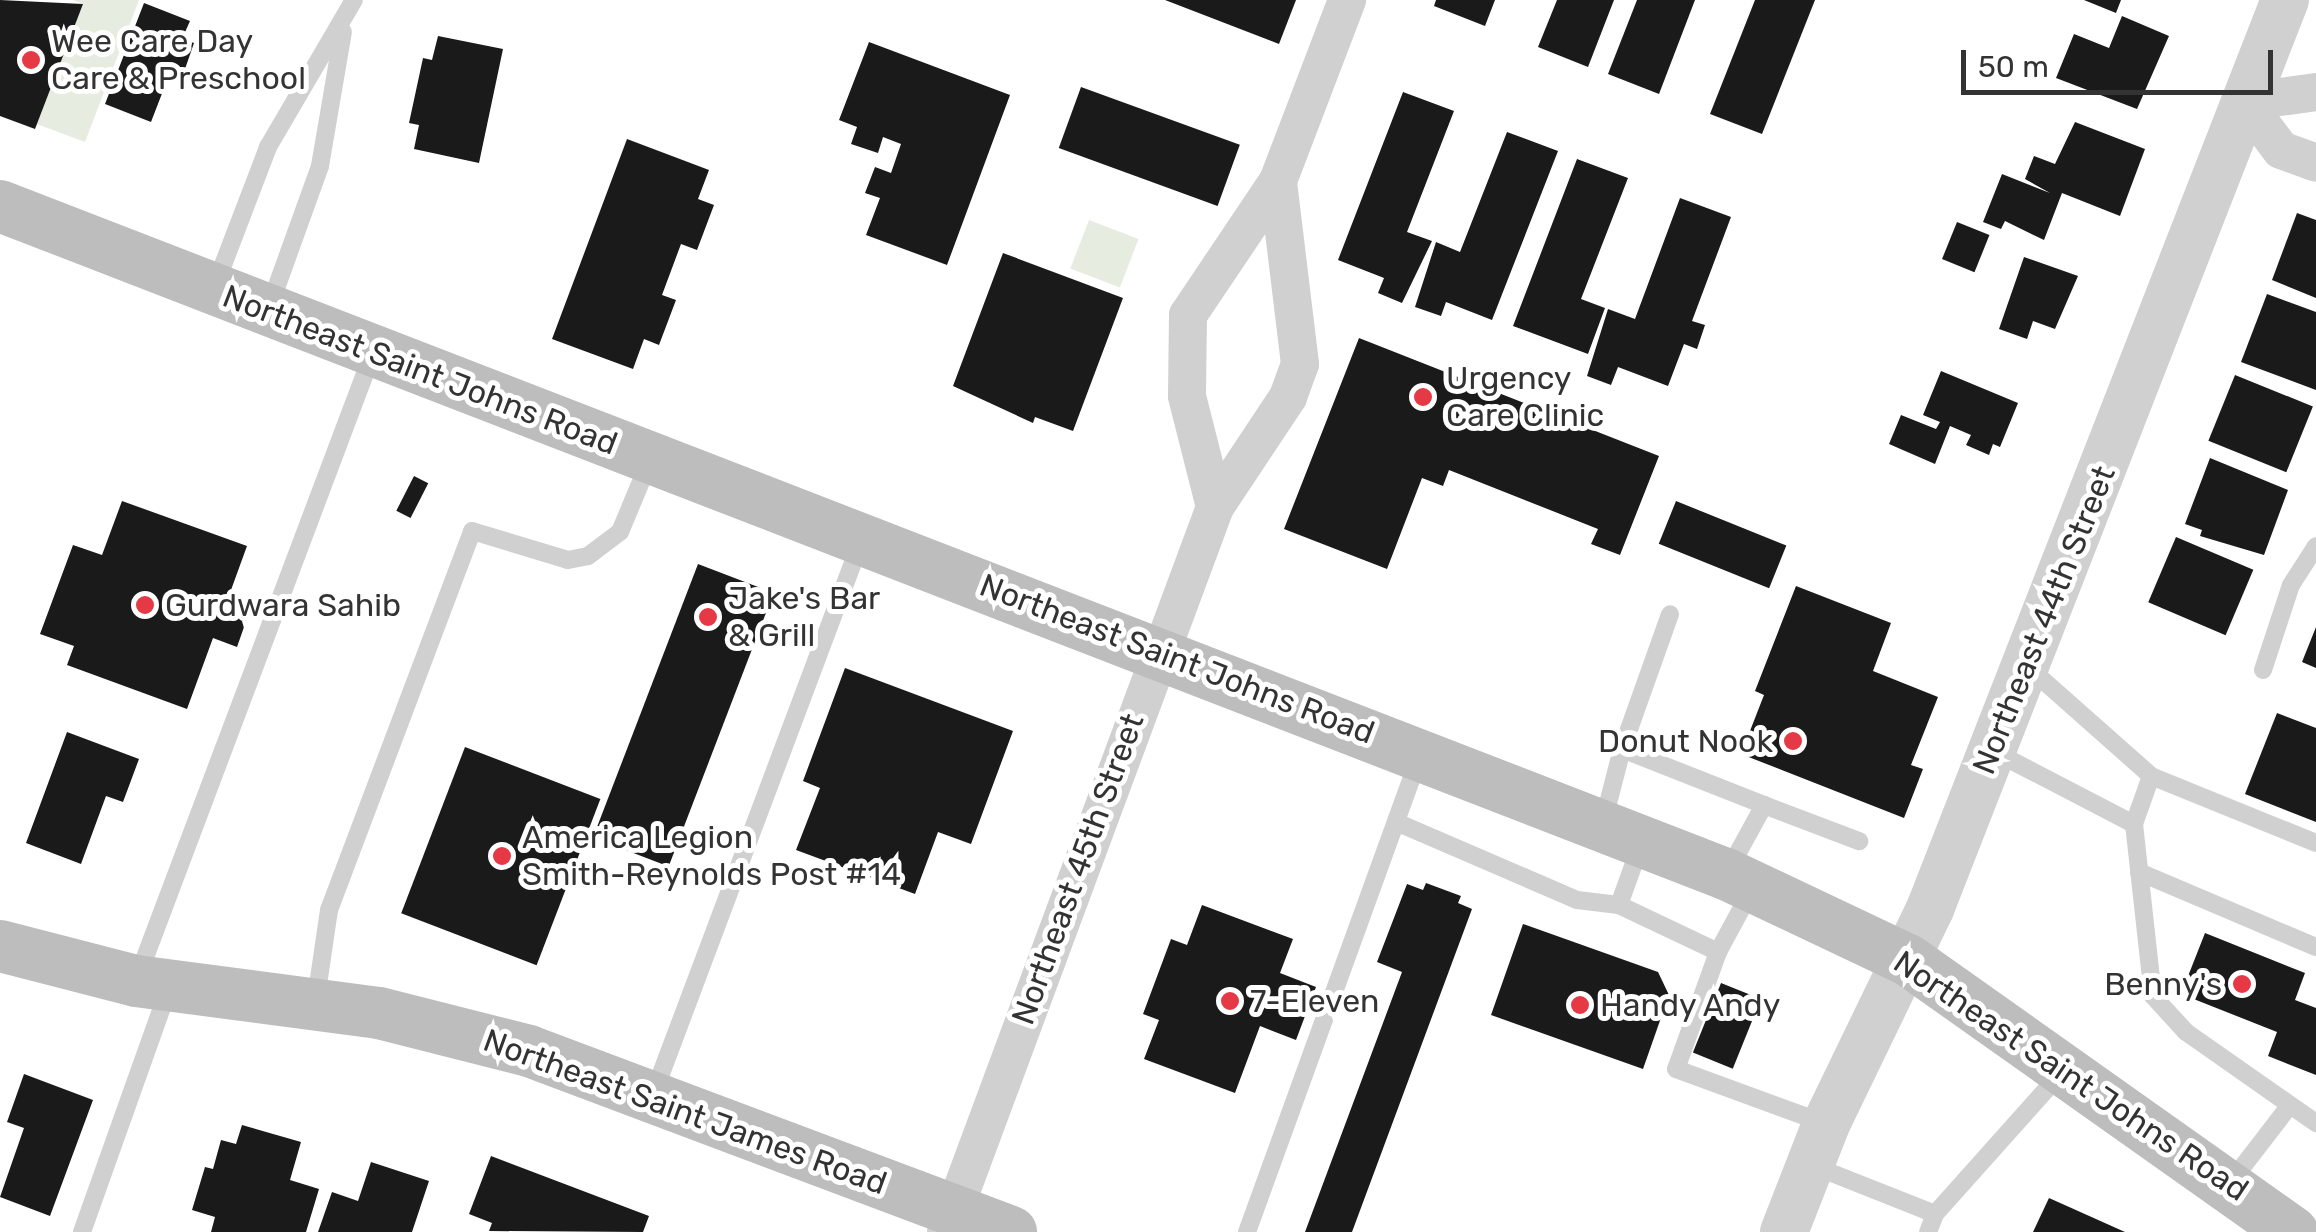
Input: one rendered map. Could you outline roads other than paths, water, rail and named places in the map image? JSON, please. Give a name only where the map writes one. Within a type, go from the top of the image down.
[{"type":"main road","name":"Northeast Saint Johns Road","points":[[0,206],[1421,752],[1740,880],[1908,960],[2230,1183],[2292,1232]]},
{"type":"main road","name":"Northeast Saint James Road","points":[[0,946],[153,984],[315,1004],[474,1036],[652,1096],[950,1221],[1010,1232]]},
{"type":"street","name":"Northeast 45th Street","points":[[1215,507],[1187,396],[1188,315],[1278,181],[1347,0]]},
{"type":"street","name":"Northeast 44th Street","points":[[1784,1232],[1818,1144],[1908,960],[2027,666],[2285,0]]},
{"type":"street","points":[[2316,92],[2245,102],[2281,150],[2316,163]]},
{"type":"street","name":"Northeast 45th Street","points":[[950,1221],[1158,651],[1215,507],[1288,397],[1300,364],[1278,181]]},
{"type":"lane","points":[[213,291],[268,146],[345,22],[354,0]]},
{"type":"lane","points":[[268,312],[320,166],[345,22]]},
{"type":"lane","points":[[82,1232],[153,984],[373,352]]},
{"type":"lane","points":[[315,1004],[329,910],[472,531],[568,560],[588,556],[620,532],[650,458]]},
{"type":"lane","points":[[652,1096],[862,539]]},
{"type":"lane","points":[[2263,670],[2291,585],[2316,546]]},
{"type":"lane","points":[[1619,905],[1622,750],[1670,614]]},
{"type":"lane","points":[[2027,666],[2151,776],[2316,842]]},
{"type":"lane","points":[[1622,750],[1860,841]]},
{"type":"lane","points":[[1992,751],[2134,824]]},
{"type":"lane","points":[[1246,1232],[1421,752]]},
{"type":"lane","points":[[2151,776],[2134,824],[2152,996],[2186,1032],[2316,1123]]},
{"type":"lane","points":[[1764,805],[1718,952],[1676,1068],[1818,1144],[1931,1223],[2065,1069]]},
{"type":"lane","points":[[1396,822],[1577,900],[1619,905],[1718,952]]},
{"type":"lane","points":[[2140,872],[2316,948]]},
{"type":"lane","points":[[2230,1183],[2290,1105]]},
{"type":"place","name":"Wee Care Day Care & Preschool","points":[[31,60]]},
{"type":"place","name":"Urgency Care Clinic","points":[[1423,397]]},
{"type":"place","name":"Gurdwara Sahib","points":[[145,605]]},
{"type":"place","name":"Jake's Bar & Grill","points":[[708,617]]},
{"type":"place","name":"Donut Nook","points":[[1793,741]]},
{"type":"place","name":"America Legion Smith-Reynolds Post #14","points":[[502,856]]},
{"type":"place","name":"Benny's","points":[[2242,984]]},
{"type":"place","name":"7-Eleven","points":[[1230,1001]]},
{"type":"place","name":"Handy Andy","points":[[1580,1005]]}]
